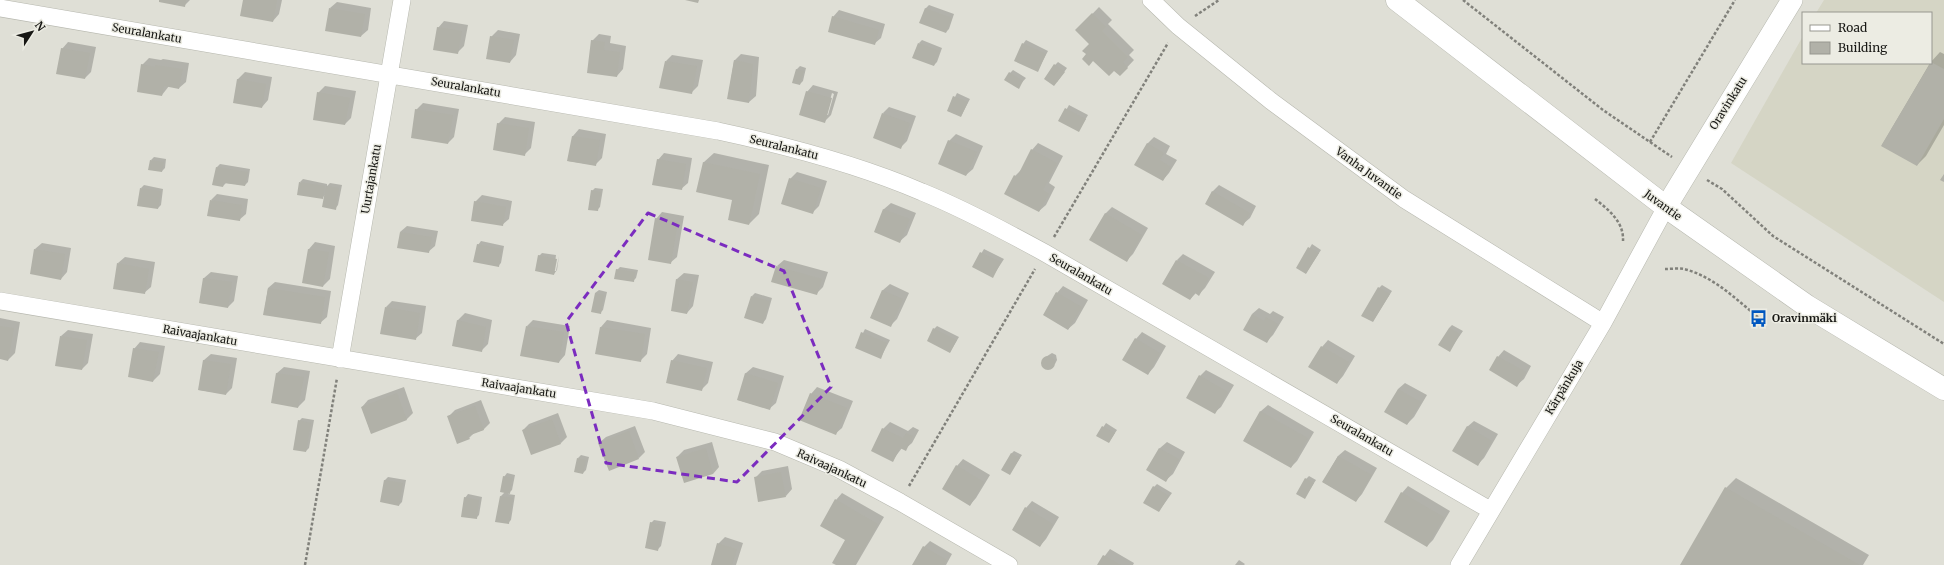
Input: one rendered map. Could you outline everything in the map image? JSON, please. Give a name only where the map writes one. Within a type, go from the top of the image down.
[{"type":"main road","name":"Juvantie","points":[[1397,0],[1666,207],[1807,306],[1944,389]]},
{"type":"street","name":"Uurtajankatu","points":[[340,359],[402,0]]},
{"type":"street","name":"Vanha Juvantie","points":[[1151,0],[1178,26],[1271,101],[1404,199],[1603,323]]},
{"type":"street","name":"Oravinkatu","points":[[1666,207],[1792,0]]},
{"type":"street","name":"Seuralankatu","points":[[0,8],[643,118],[763,141],[859,168],[922,191],[978,217],[1045,253],[1490,510]]},
{"type":"street","name":"Kärpänkuja","points":[[1459,565],[1490,510],[1603,323],[1666,207]]},
{"type":"street","name":"Raivaajankatu","points":[[0,301],[653,411],[775,442],[838,469],[900,502],[1009,565]]},
{"type":"path","points":[[1178,26],[1219,0]]},
{"type":"path","points":[[1650,142],[1735,0]]},
{"type":"path","points":[[1595,199],[1610,210],[1620,223],[1624,234],[1623,242]]},
{"type":"path","points":[[1665,269],[1683,269],[1703,276],[1724,290],[1759,318]]},
{"type":"path","points":[[305,565],[340,359]]},
{"type":"highlighted area","points":[[648,213],[784,271],[831,387],[737,482],[606,463],[566,322]]},
{"type":"shaded area","points":[[1824,0],[1944,0],[1944,302],[1731,163],[1802,38],[1802,64],[1932,64],[1932,12],[1817,12]]},
{"type":"building","points":[[159,0],[186,0],[185,7],[159,2]]},
{"type":"building","points":[[243,0],[277,0],[273,22],[240,16]]},
{"type":"building","points":[[685,0],[699,0],[698,3]]},
{"type":"building","points":[[329,8],[365,14],[361,37],[325,31]]},
{"type":"building","points":[[925,8],[952,18],[946,33],[919,23]]},
{"type":"building","points":[[1092,13],[1106,27],[1102,31],[1128,57],[1123,62],[1128,68],[1120,76],[1114,71],[1109,76],[1093,61],[1089,66],[1082,59],[1086,54],[1082,51],[1089,44],[1075,30]]},
{"type":"building","points":[[832,16],[879,30],[875,45],[828,32]]},
{"type":"building","points":[[437,27],[462,31],[458,54],[433,50]]},
{"type":"building","points":[[490,36],[514,40],[510,63],[486,59]]},
{"type":"building","points":[[591,40],[605,42],[604,50],[620,52],[617,77],[587,73]]},
{"type":"building","points":[[918,43],[940,51],[934,66],[912,58]]},
{"type":"building","points":[[1022,43],[1046,54],[1038,72],[1014,61]]},
{"type":"building","points":[[61,48],[90,53],[85,79],[56,74]]},
{"type":"building","points":[[734,60],[753,64],[749,103],[727,99]]},
{"type":"building","points":[[665,61],[697,66],[692,94],[659,88]]},
{"type":"building","points":[[1932,63],[1944,69],[1944,119],[1917,166],[1881,146],[1930,64],[1932,64]]},
{"type":"building","points":[[141,64],[155,67],[155,65],[183,69],[179,89],[164,86],[162,96],[137,92]]},
{"type":"building","points":[[1054,64],[1065,72],[1054,86],[1044,79]]},
{"type":"building","points":[[796,69],[804,71],[800,85],[792,83]]},
{"type":"building","points":[[1009,72],[1023,81],[1019,89],[1004,80]]},
{"type":"building","points":[[237,79],[266,84],[262,108],[233,103]]},
{"type":"building","points":[[806,91],[832,98],[825,123],[799,115]]},
{"type":"building","points":[[317,92],[350,98],[345,125],[313,120]]},
{"type":"building","points":[[953,96],[968,102],[961,117],[947,111]]},
{"type":"building","points":[[1065,108],[1086,119],[1079,132],[1058,121]]},
{"type":"building","points":[[415,109],[453,115],[448,144],[411,138]]},
{"type":"building","points":[[882,113],[910,123],[901,149],[873,138]]},
{"type":"building","points":[[497,123],[529,128],[525,156],[493,150]]},
{"type":"building","points":[[572,136],[600,140],[596,166],[567,161]]},
{"type":"building","points":[[948,140],[977,152],[966,176],[938,164]]},
{"type":"building","points":[[1147,143],[1164,153],[1160,160],[1171,167],[1163,181],[1134,165]]},
{"type":"building","points":[[1031,149],[1057,163],[1043,190],[1049,194],[1039,212],[1004,194],[1014,175],[1017,177]]},
{"type":"building","points":[[657,159],[686,164],[682,190],[652,185]]},
{"type":"building","points":[[150,160],[164,162],[162,172],[148,170]]},
{"type":"building","points":[[703,162],[760,174],[749,225],[728,220],[732,200],[696,192]]},
{"type":"building","points":[[216,167],[248,172],[245,186],[224,183],[223,187],[212,185]]},
{"type":"building","points":[[1944,174],[1944,182],[1940,180]]},
{"type":"building","points":[[789,178],[821,188],[813,214],[781,204]]},
{"type":"building","points":[[299,182],[325,186],[323,199],[297,195]]},
{"type":"building","points":[[326,186],[339,188],[336,210],[322,207]]},
{"type":"building","points":[[140,188],[161,191],[158,209],[137,206]]},
{"type":"building","points":[[591,190],[601,192],[598,211],[588,210]]},
{"type":"building","points":[[1212,191],[1250,213],[1243,226],[1205,204]]},
{"type":"building","points":[[210,200],[242,205],[240,221],[207,216]]},
{"type":"building","points":[[474,201],[506,207],[503,226],[471,221]]},
{"type":"building","points":[[883,209],[910,219],[900,243],[874,232]]},
{"type":"building","points":[[1105,213],[1142,235],[1127,262],[1089,240]]},
{"type":"building","points":[[655,218],[678,222],[671,264],[648,260]]},
{"type":"building","points":[[400,232],[432,237],[429,253],[397,248]]},
{"type":"building","points":[[477,244],[502,249],[499,267],[473,262]]},
{"type":"building","points":[[1308,247],[1319,253],[1306,274],[1296,268]]},
{"type":"building","points":[[34,249],[65,254],[61,280],[30,274]]},
{"type":"building","points":[[308,249],[329,252],[323,287],[302,283]]},
{"type":"building","points":[[980,252],[1001,262],[993,278],[972,267]]},
{"type":"building","points":[[538,255],[557,259],[554,275],[535,271]]},
{"type":"building","points":[[1176,260],[1209,278],[1199,296],[1195,293],[1190,300],[1162,284]]},
{"type":"building","points":[[117,263],[149,269],[145,294],[113,289]]},
{"type":"building","points":[[776,266],[822,279],[817,295],[771,282]]},
{"type":"building","points":[[616,269],[635,272],[634,282],[614,279]]},
{"type":"building","points":[[203,278],[232,282],[228,308],[199,303]]},
{"type":"building","points":[[676,279],[693,282],[687,314],[671,311]]},
{"type":"building","points":[[1378,287],[1390,294],[1373,322],[1361,316]]},
{"type":"building","points":[[268,288],[325,297],[321,324],[263,315]]},
{"type":"building","points":[[882,290],[903,299],[891,327],[870,318]]},
{"type":"building","points":[[1056,292],[1082,307],[1068,330],[1043,315]]},
{"type":"building","points":[[595,293],[604,295],[601,314],[591,312]]},
{"type":"building","points":[[751,296],[770,301],[763,324],[744,318]]},
{"type":"building","points":[[385,307],[420,313],[416,340],[380,334]]},
{"type":"building","points":[[1252,314],[1264,321],[1266,317],[1278,324],[1267,343],[1243,330]]},
{"type":"building","points":[[457,320],[486,327],[482,352],[452,346]]},
{"type":"building","points":[[0,326],[14,328],[8,361],[0,359]]},
{"type":"building","points":[[526,326],[564,332],[559,363],[520,356]]},
{"type":"building","points":[[600,327],[645,334],[641,362],[595,354]]},
{"type":"building","points":[[933,328],[957,340],[950,353],[927,341]]},
{"type":"building","points":[[1449,328],[1460,334],[1450,352],[1438,345]]},
{"type":"building","points":[[861,332],[887,343],[881,359],[855,348]]},
{"type":"building","points":[[60,336],[87,340],[82,370],[55,366]]},
{"type":"building","points":[[1135,338],[1160,353],[1148,375],[1122,360]]},
{"type":"building","points":[[1321,346],[1349,362],[1337,384],[1308,367]]},
{"type":"building","points":[[133,348],[159,352],[153,382],[128,377]]},
{"type":"building","points":[[1048,356],[1053,358],[1055,363],[1053,368],[1048,370],[1043,368],[1041,363],[1043,358]]},
{"type":"building","points":[[1497,356],[1526,372],[1517,387],[1489,370]]},
{"type":"building","points":[[203,360],[231,364],[226,395],[198,390]]},
{"type":"building","points":[[671,360],[707,368],[702,391],[666,383]]},
{"type":"building","points":[[276,373],[304,377],[298,408],[271,403]]},
{"type":"building","points":[[745,373],[778,383],[770,410],[737,400]]},
{"type":"building","points":[[1199,375],[1228,392],[1215,414],[1186,398]]},
{"type":"building","points":[[1398,389],[1421,402],[1407,425],[1384,412]]},
{"type":"building","points":[[397,393],[407,420],[371,434],[361,407]]},
{"type":"building","points":[[810,393],[847,408],[836,435],[799,420]]},
{"type":"building","points":[[475,406],[484,430],[468,436],[470,439],[457,444],[447,416]]},
{"type":"building","points":[[1260,411],[1308,438],[1291,468],[1243,441]]},
{"type":"building","points":[[552,419],[561,444],[531,455],[522,430]]},
{"type":"building","points":[[298,420],[311,423],[306,452],[293,450]]},
{"type":"building","points":[[1102,426],[1115,433],[1109,443],[1096,436]]},
{"type":"building","points":[[1467,426],[1492,441],[1478,466],[1452,451]]},
{"type":"building","points":[[882,428],[903,438],[906,433],[913,436],[906,451],[900,448],[893,462],[871,451]]},
{"type":"building","points":[[629,431],[639,459],[609,471],[598,443]]},
{"type":"building","points":[[706,448],[713,474],[684,483],[676,457]]},
{"type":"building","points":[[1159,448],[1179,459],[1166,482],[1146,470]]},
{"type":"building","points":[[1011,453],[1020,458],[1010,475],[1001,470]]},
{"type":"building","points":[[1338,456],[1372,475],[1356,502],[1322,482]]},
{"type":"building","points":[[577,458],[586,460],[583,474],[574,472]]},
{"type":"building","points":[[956,465],[984,482],[970,506],[942,489]]},
{"type":"building","points":[[781,472],[786,497],[758,502],[754,477]]},
{"type":"building","points":[[503,476],[512,478],[510,494],[500,492]]},
{"type":"building","points":[[1305,478],[1314,483],[1305,499],[1296,494]]},
{"type":"building","points":[[384,480],[403,483],[399,506],[380,502]]},
{"type":"building","points":[[1153,486],[1169,496],[1159,512],[1143,503]]},
{"type":"building","points":[[1725,487],[1759,507],[1860,565],[1680,565]]},
{"type":"building","points":[[1401,492],[1444,517],[1427,547],[1384,522]]},
{"type":"building","points":[[500,496],[513,498],[509,524],[495,522]]},
{"type":"building","points":[[464,497],[479,500],[477,519],[461,517]]},
{"type":"building","points":[[835,499],[878,524],[855,565],[836,565],[832,563],[845,540],[820,526]]},
{"type":"building","points":[[1025,507],[1053,524],[1040,547],[1012,530]]},
{"type":"building","points":[[650,522],[663,525],[658,551],[645,548]]},
{"type":"building","points":[[717,543],[737,549],[732,565],[711,565]]},
{"type":"building","points":[[923,546],[947,560],[944,565],[912,565]]},
{"type":"building","points":[[1103,555],[1107,557],[1121,565],[1097,565]]},
{"type":"place","name":"Oravinmäki","points":[[1759,318]]}]
